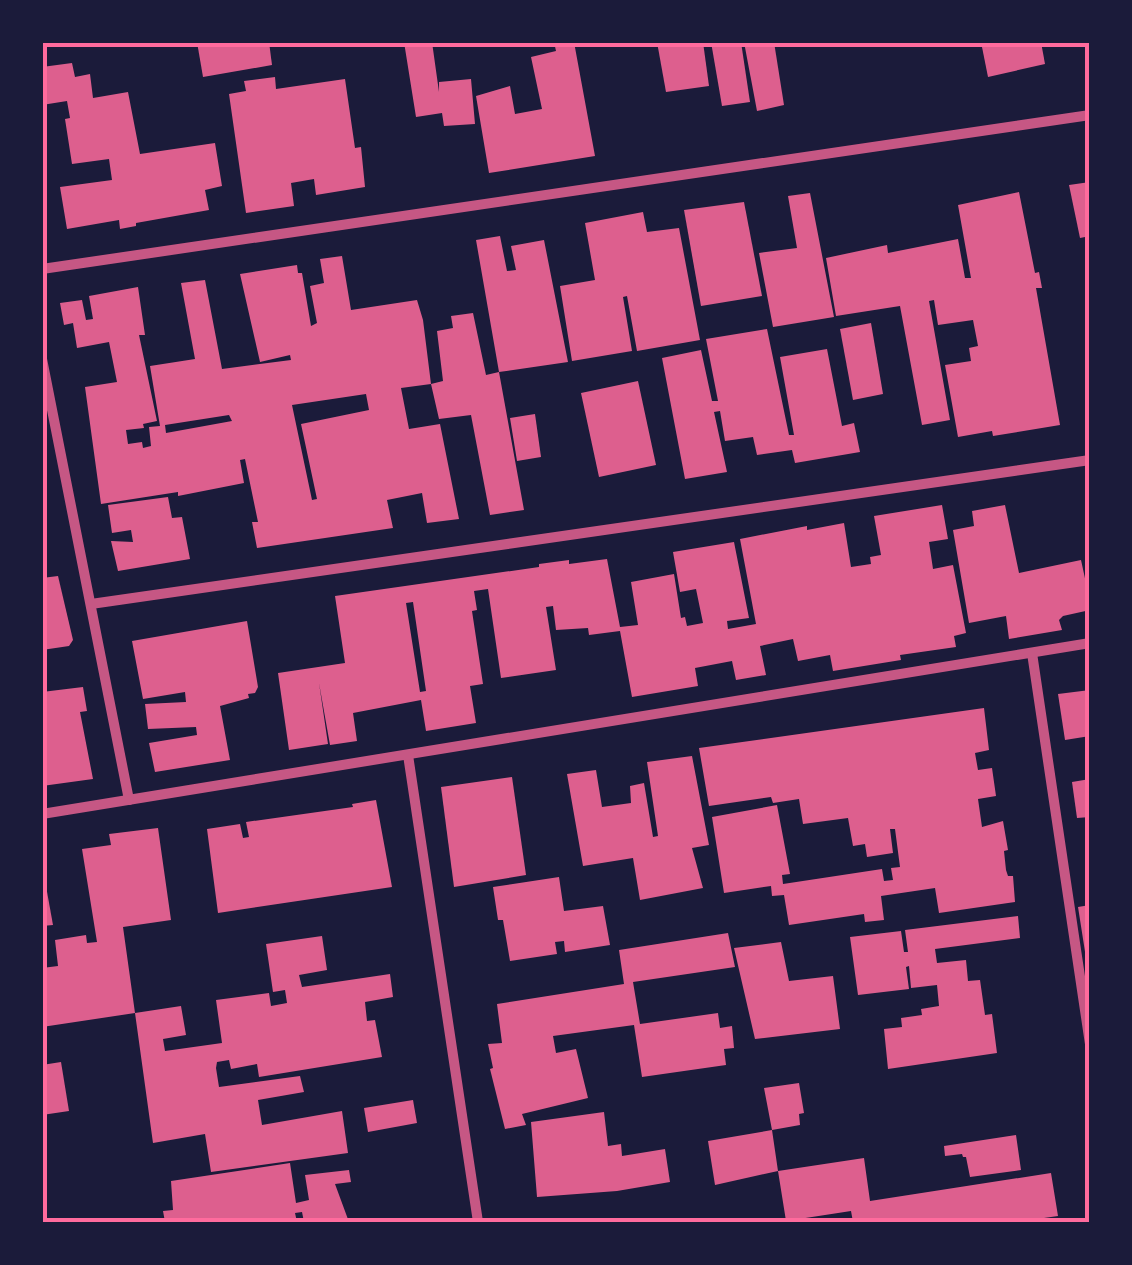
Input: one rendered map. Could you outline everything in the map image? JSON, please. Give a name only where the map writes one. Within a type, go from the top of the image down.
[{"type":"street","points":[[42,269],[1090,115]]},
{"type":"street","points":[[42,359],[129,800]]},
{"type":"street","points":[[91,604],[1090,460]]},
{"type":"street","points":[[42,814],[1090,643]]},
{"type":"street","points":[[1032,652],[1090,1044]]},
{"type":"street","points":[[408,755],[478,1222]]},
{"type":"building","points":[[197,42],[269,42],[272,65],[203,77]]},
{"type":"building","points":[[404,42],[432,42],[439,92],[439,82],[471,79],[475,124],[444,126],[442,113],[416,117]]},
{"type":"building","points":[[554,42],[574,42],[595,156],[489,173],[476,96],[510,86],[515,114],[542,109],[531,57],[556,51]]},
{"type":"building","points":[[657,42],[703,42],[709,86],[666,92]]},
{"type":"building","points":[[711,42],[741,42],[750,102],[722,106]]},
{"type":"building","points":[[744,42],[774,42],[784,105],[757,111]]},
{"type":"building","points":[[981,42],[1041,42],[1045,64],[988,77]]},
{"type":"building","points":[[72,63],[75,77],[90,74],[93,98],[128,92],[140,154],[215,143],[222,186],[205,190],[209,210],[120,229],[119,220],[67,229],[60,187],[112,180],[109,159],[72,164],[65,119],[70,118],[67,101],[42,105],[42,67]]},
{"type":"building","points":[[275,77],[276,89],[345,79],[355,148],[361,147],[365,187],[316,195],[314,179],[291,183],[294,206],[246,213],[229,94],[246,91],[244,81]]},
{"type":"building","points":[[1090,182],[1090,236],[1080,238],[1069,185]]},
{"type":"building","points":[[1019,192],[1035,273],[1039,272],[1042,288],[1036,288],[1060,425],[993,436],[992,431],[958,437],[945,365],[971,361],[969,348],[978,346],[973,320],[938,325],[934,300],[929,301],[950,420],[922,425],[900,306],[836,316],[826,258],[887,245],[888,253],[958,239],[965,278],[971,278],[958,205]]},
{"type":"building","points":[[810,193],[834,317],[773,327],[759,253],[797,248],[788,196]]},
{"type":"building","points":[[744,202],[762,296],[701,306],[684,210]]},
{"type":"building","points":[[643,212],[647,232],[679,228],[700,340],[637,351],[627,296],[623,297],[632,351],[572,361],[560,286],[595,280],[585,223]]},
{"type":"building","points":[[500,236],[507,271],[516,270],[511,246],[544,240],[568,362],[499,372],[476,240]]},
{"type":"building","points":[[342,256],[351,310],[417,300],[431,384],[401,388],[409,429],[440,424],[459,519],[427,523],[422,493],[387,500],[393,528],[257,548],[252,522],[258,522],[245,459],[240,460],[244,483],[178,496],[178,492],[101,504],[85,387],[117,382],[109,342],[77,348],[73,323],[64,325],[60,303],[82,300],[86,320],[93,319],[89,296],[138,287],[145,335],[139,335],[157,421],[143,424],[144,428],[126,430],[128,444],[142,442],[143,448],[151,446],[149,427],[160,426],[150,366],[195,359],[181,283],[205,280],[222,369],[291,360],[290,355],[260,362],[240,274],[297,265],[298,273],[302,273],[311,326],[317,323],[310,286],[324,283],[320,259]],"holes":[[[366,394],[369,410],[301,424],[317,499],[312,500],[292,405]],[[229,415],[232,421],[166,433],[165,425]]]},
{"type":"building","points":[[473,313],[486,375],[499,372],[524,510],[490,515],[471,415],[439,419],[431,384],[443,381],[437,331],[453,328],[451,316]]},
{"type":"building","points":[[871,323],[883,394],[853,400],[840,329]]},
{"type":"building","points":[[767,329],[789,435],[794,435],[780,357],[827,349],[842,426],[854,423],[860,452],[795,463],[792,450],[757,455],[753,437],[725,441],[720,411],[714,412],[727,472],[685,479],[662,358],[701,350],[712,401],[718,401],[706,339]]},
{"type":"building","points":[[638,381],[656,465],[599,477],[581,393]]},
{"type":"building","points":[[535,414],[541,457],[517,461],[510,418]]},
{"type":"building","points":[[168,497],[172,518],[182,517],[190,559],[118,571],[111,541],[133,542],[131,530],[112,533],[108,505]]},
{"type":"building","points":[[942,505],[948,539],[929,542],[933,569],[953,565],[966,633],[954,636],[956,647],[833,671],[830,655],[798,661],[793,639],[760,646],[766,675],[736,680],[732,661],[695,668],[698,686],[632,697],[620,631],[589,635],[588,628],[556,630],[553,606],[546,607],[556,670],[501,678],[488,589],[474,591],[477,610],[472,611],[483,684],[470,686],[476,723],[426,731],[421,700],[353,713],[357,741],[330,745],[319,683],[328,744],[289,750],[278,673],[345,663],[335,596],[539,564],[607,559],[620,627],[638,625],[631,582],[674,574],[681,618],[685,617],[687,626],[703,623],[696,589],[680,592],[673,552],[734,542],[749,618],[727,621],[728,629],[756,624],[740,539],[844,523],[851,567],[871,564],[870,557],[881,555],[874,516]],"holes":[[[413,602],[426,691],[420,692],[406,603]]]},
{"type":"building","points":[[1005,505],[1019,573],[1081,560],[1086,583],[1090,584],[1090,610],[1063,616],[1059,620],[1062,630],[1009,639],[1006,616],[969,623],[953,530],[974,526],[972,511]]},
{"type":"building","points":[[58,576],[73,640],[69,646],[42,650],[42,578]]},
{"type":"building","points":[[247,621],[258,687],[255,693],[248,694],[249,698],[220,706],[230,760],[155,772],[149,743],[197,735],[196,727],[148,729],[145,704],[186,702],[185,692],[143,699],[132,641]]},
{"type":"building","points":[[83,687],[87,711],[80,712],[93,779],[42,786],[42,692]]},
{"type":"building","points":[[1090,690],[1090,736],[1065,740],[1058,694]]},
{"type":"building","points":[[984,708],[989,750],[975,753],[978,770],[992,768],[996,796],[978,799],[982,827],[1003,821],[1008,850],[1004,851],[1006,870],[1008,876],[1013,876],[1015,902],[939,913],[935,888],[881,896],[884,920],[865,922],[864,914],[789,925],[784,895],[772,896],[771,886],[724,893],[712,817],[777,805],[790,874],[782,875],[783,884],[882,869],[884,881],[893,880],[891,868],[900,867],[895,829],[890,829],[893,853],[867,857],[865,844],[853,846],[848,818],[803,824],[799,799],[773,803],[771,797],[709,806],[699,748]]},
{"type":"building","points":[[692,756],[709,845],[692,848],[703,888],[640,900],[633,858],[583,866],[567,774],[596,770],[602,807],[631,803],[630,786],[644,783],[653,837],[658,836],[647,762]]},
{"type":"building","points":[[512,777],[526,875],[454,887],[441,787]]},
{"type":"building","points":[[1090,779],[1090,817],[1077,818],[1072,782]]},
{"type":"building","points":[[376,800],[392,887],[218,913],[207,829],[240,824],[243,838],[249,837],[246,822],[353,807],[352,804]]},
{"type":"building","points":[[158,828],[171,920],[123,927],[135,1013],[42,1027],[42,968],[58,966],[55,940],[86,935],[87,943],[97,942],[82,849],[111,845],[109,834]]},
{"type":"building","points":[[42,864],[53,925],[42,926]]},
{"type":"building","points":[[559,877],[564,911],[603,906],[610,945],[565,952],[564,941],[555,942],[557,954],[510,961],[493,887]]},
{"type":"building","points":[[1090,905],[1090,958],[1086,958],[1078,907]]},
{"type":"building","points":[[1018,916],[1020,938],[935,949],[937,963],[966,960],[968,981],[980,980],[985,1015],[992,1014],[997,1053],[888,1069],[884,1029],[902,1027],[901,1018],[922,1015],[921,1009],[939,1006],[937,985],[911,988],[909,966],[909,989],[858,995],[850,937],[901,931],[904,952],[908,952],[905,930]]},
{"type":"building","points":[[728,933],[735,967],[633,982],[640,1024],[718,1013],[720,1028],[732,1026],[734,1048],[724,1049],[726,1065],[642,1077],[634,1025],[553,1036],[556,1053],[576,1049],[588,1098],[522,1114],[526,1125],[505,1129],[488,1044],[502,1043],[497,1004],[624,984],[619,950]]},
{"type":"building","points":[[322,936],[327,970],[299,975],[302,987],[390,974],[393,997],[365,1002],[367,1021],[375,1020],[382,1057],[259,1077],[257,1064],[231,1069],[229,1060],[217,1062],[216,1068],[219,1087],[300,1076],[304,1092],[258,1100],[262,1125],[342,1111],[348,1153],[211,1172],[205,1134],[153,1143],[135,1013],[181,1006],[186,1035],[163,1039],[165,1051],[222,1043],[216,1000],[269,993],[271,1006],[287,1003],[285,990],[273,992],[266,944]]},
{"type":"building","points":[[781,942],[789,981],[833,976],[840,1029],[755,1039],[734,948]]},
{"type":"building","points":[[61,1062],[69,1111],[42,1115],[42,1065]]},
{"type":"building","points":[[799,1083],[804,1113],[799,1114],[800,1125],[772,1130],[764,1088]]},
{"type":"building","points":[[413,1100],[417,1123],[368,1132],[364,1108]]},
{"type":"building","points":[[604,1112],[608,1146],[621,1144],[622,1156],[665,1149],[670,1182],[617,1191],[537,1197],[531,1122]]},
{"type":"building","points":[[772,1130],[778,1171],[715,1185],[708,1141]]},
{"type":"building","points":[[1016,1135],[1021,1170],[970,1177],[966,1157],[945,1156],[944,1146]]},
{"type":"building","points":[[864,1158],[870,1201],[1051,1173],[1058,1216],[1016,1222],[1016,1218],[984,1222],[853,1222],[851,1211],[786,1221],[778,1171]]},
{"type":"building","points":[[290,1163],[296,1203],[309,1200],[305,1175],[349,1170],[351,1182],[335,1184],[349,1222],[304,1222],[302,1212],[295,1213],[297,1222],[165,1222],[163,1211],[173,1210],[171,1181]]}]
